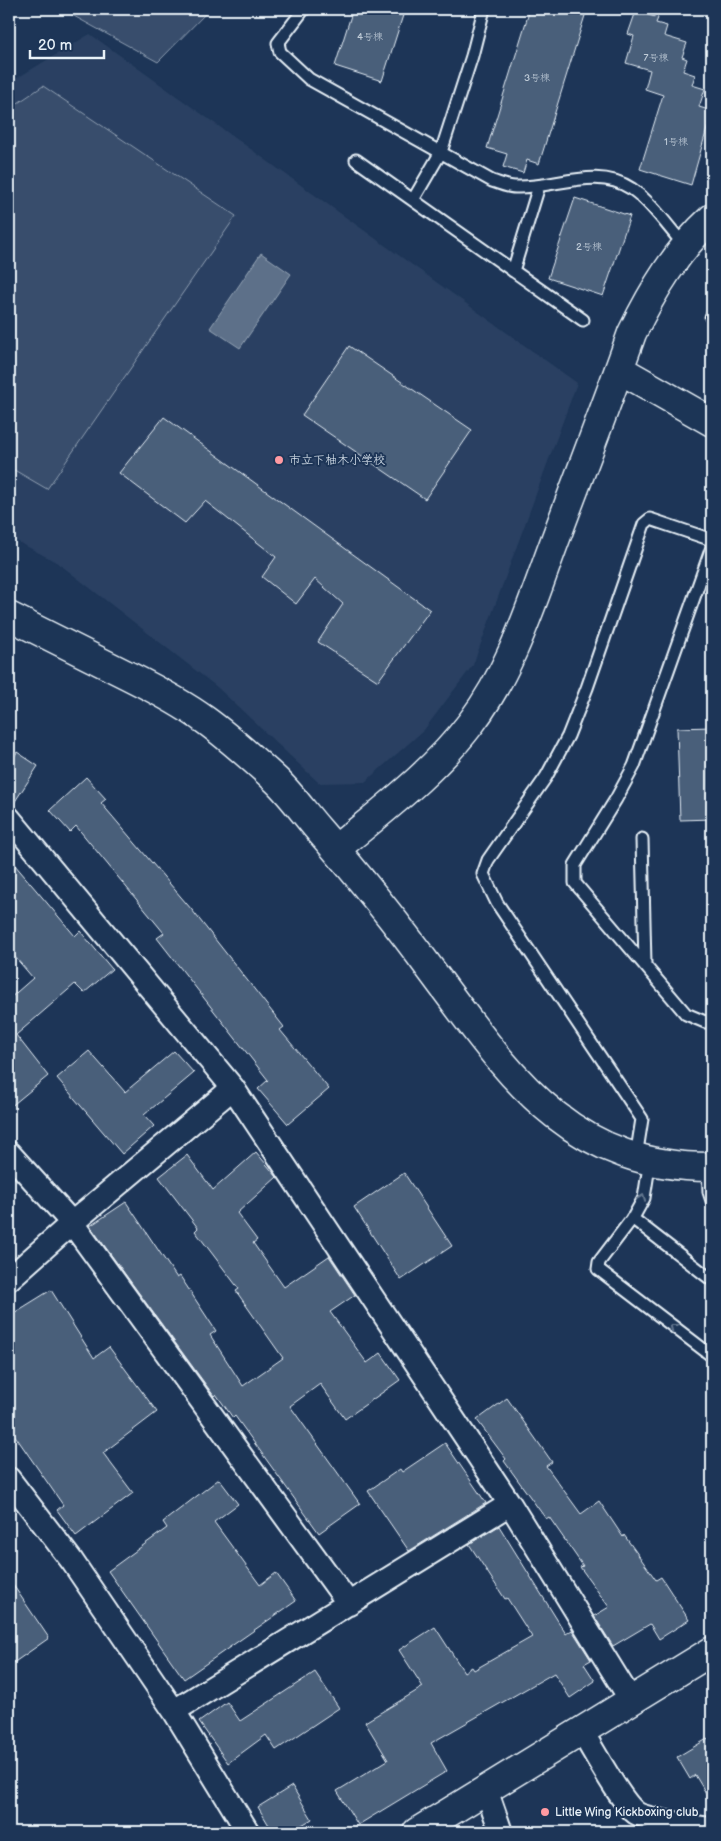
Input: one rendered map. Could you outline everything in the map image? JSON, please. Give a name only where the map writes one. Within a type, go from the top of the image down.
[{"type":"street","points":[[336,849],[420,778],[444,755],[470,725],[483,706],[514,647],[632,333],[643,310],[663,277],[685,246],[712,218]]},
{"type":"street","points":[[619,369],[712,422]]},
{"type":"street","points":[[9,616],[158,691],[204,719],[240,747],[278,782],[336,849],[424,960],[493,1054],[521,1086],[550,1112],[580,1134],[610,1149],[664,1163],[710,1167]]},
{"type":"street","points":[[9,818],[233,1088],[510,1504],[632,1702]]},
{"type":"street","points":[[9,1279],[72,1223],[233,1088]]},
{"type":"street","points":[[9,1153],[72,1223],[349,1604]]},
{"type":"street","points":[[9,1479],[72,1561],[174,1711],[248,1832]]},
{"type":"street","points":[[174,1711],[510,1504]]},
{"type":"street","points":[[417,1832],[632,1702],[712,1651]]},
{"type":"street","points":[[582,1732],[626,1803],[638,1814],[700,1830]]},
{"type":"street","points":[[486,1790],[501,1832]]},
{"type":"lane","points":[[304,9],[278,43],[280,52],[308,79],[492,181],[513,188],[604,178],[631,188],[652,206],[685,246]]},
{"type":"lane","points":[[413,200],[442,152],[472,56],[484,9]]},
{"type":"lane","points":[[356,160],[583,320]]},
{"type":"lane","points":[[513,271],[538,186]]},
{"type":"lane","points":[[712,540],[650,519],[644,524],[587,688],[568,736],[546,777],[488,860],[483,874],[498,903],[642,1119],[644,1198],[632,1218],[599,1262],[598,1269],[712,1356]]},
{"type":"lane","points":[[712,547],[634,766],[575,865],[575,882],[686,1014],[705,1022],[712,1021]]},
{"type":"lane","points":[[642,840],[645,964]]},
{"type":"lane","points":[[710,1167],[712,1201]]},
{"type":"lane","points":[[632,1218],[712,1280]]},
{"type":"shaded area","points":[[61,9],[210,9],[158,62]]},
{"type":"shaded area","name":"市立下柚木小学校","points":[[90,34],[577,383],[473,665],[424,730],[365,782],[319,783],[217,687],[58,563],[9,537],[9,83]]},
{"type":"shaded area","points":[[43,86],[236,216],[47,489],[9,467],[9,109]]},
{"type":"shaded area","points":[[261,253],[291,274],[240,348],[210,328]]},
{"type":"building","points":[[353,9],[405,9],[382,81],[335,66]]},
{"type":"building","points":[[530,9],[587,9],[539,164],[527,160],[523,173],[503,167],[507,154],[487,148]]},
{"type":"building","points":[[636,11],[658,18],[656,23],[667,26],[664,36],[687,43],[682,57],[687,59],[683,71],[695,75],[692,85],[705,89],[699,107],[712,111],[691,185],[640,169],[663,95],[645,89],[650,70],[626,63],[634,36],[628,34]]},
{"type":"building","points":[[575,198],[630,216],[603,296],[548,278]]},
{"type":"building","points":[[349,346],[472,430],[425,499],[302,415]]},
{"type":"building","points":[[164,417],[430,610],[378,681],[318,642],[343,604],[315,579],[296,604],[262,577],[276,557],[205,501],[185,523],[119,473]]},
{"type":"building","points":[[712,727],[712,819],[680,820],[677,728]]},
{"type":"building","points":[[17,752],[38,766],[12,806],[9,805],[9,765]]},
{"type":"building","points":[[86,777],[106,799],[101,803],[192,910],[284,1027],[280,1030],[329,1089],[288,1124],[258,1089],[268,1080],[157,938],[164,933],[76,826],[70,832],[50,810]]},
{"type":"building","points":[[9,858],[75,936],[80,931],[112,969],[84,993],[75,984],[16,1035],[48,1076],[9,1108],[9,999],[33,978],[9,950]]},
{"type":"building","points":[[89,1051],[125,1092],[174,1051],[194,1073],[144,1115],[154,1126],[122,1154],[57,1078]]},
{"type":"building","points":[[256,1152],[277,1177],[237,1213],[257,1240],[253,1243],[284,1287],[329,1256],[355,1295],[330,1312],[367,1363],[381,1353],[400,1380],[345,1419],[320,1384],[290,1406],[360,1504],[319,1533],[235,1416],[233,1418],[216,1394],[214,1396],[90,1226],[126,1202],[177,1278],[180,1276],[216,1331],[210,1335],[243,1386],[283,1358],[236,1291],[239,1289],[195,1231],[198,1228],[159,1177],[187,1155],[213,1190]]},
{"type":"building","points":[[404,1173],[452,1246],[401,1280],[354,1207]]},
{"type":"building","points":[[51,1290],[94,1358],[109,1347],[157,1412],[103,1453],[133,1493],[76,1536],[57,1510],[63,1505],[9,1427],[9,1316]]},
{"type":"building","points":[[507,1398],[552,1462],[546,1466],[581,1514],[599,1501],[623,1537],[624,1535],[656,1580],[661,1577],[689,1620],[659,1639],[650,1624],[613,1646],[594,1616],[609,1607],[580,1567],[583,1566],[549,1517],[546,1519],[477,1420]]},
{"type":"building","points":[[445,1443],[486,1503],[409,1551],[368,1491],[400,1469],[402,1472]]},
{"type":"building","points":[[219,1479],[238,1504],[214,1522],[260,1585],[276,1573],[296,1601],[184,1679],[108,1571],[167,1528],[163,1522]]},
{"type":"building","points":[[499,1526],[566,1634],[572,1630],[591,1660],[584,1664],[595,1681],[570,1698],[554,1673],[431,1743],[447,1771],[358,1825],[337,1791],[388,1760],[365,1722],[423,1687],[399,1650],[435,1627],[464,1672],[472,1667],[474,1670],[532,1637],[469,1544]]},
{"type":"building","points":[[9,1579],[49,1638],[9,1666]]},
{"type":"building","points":[[315,1672],[339,1708],[276,1750],[266,1735],[228,1763],[199,1722],[227,1702],[240,1721]]},
{"type":"building","points":[[712,1736],[712,1803],[695,1775],[690,1779],[677,1757]]},
{"type":"building","points":[[292,1786],[312,1819],[290,1832],[273,1832],[258,1807]]},
{"type":"place","name":"市立下柚木小学校","points":[[279,460]]},
{"type":"place","name":"Little Wing Kickboxing club","points":[[545,1812]]}]
